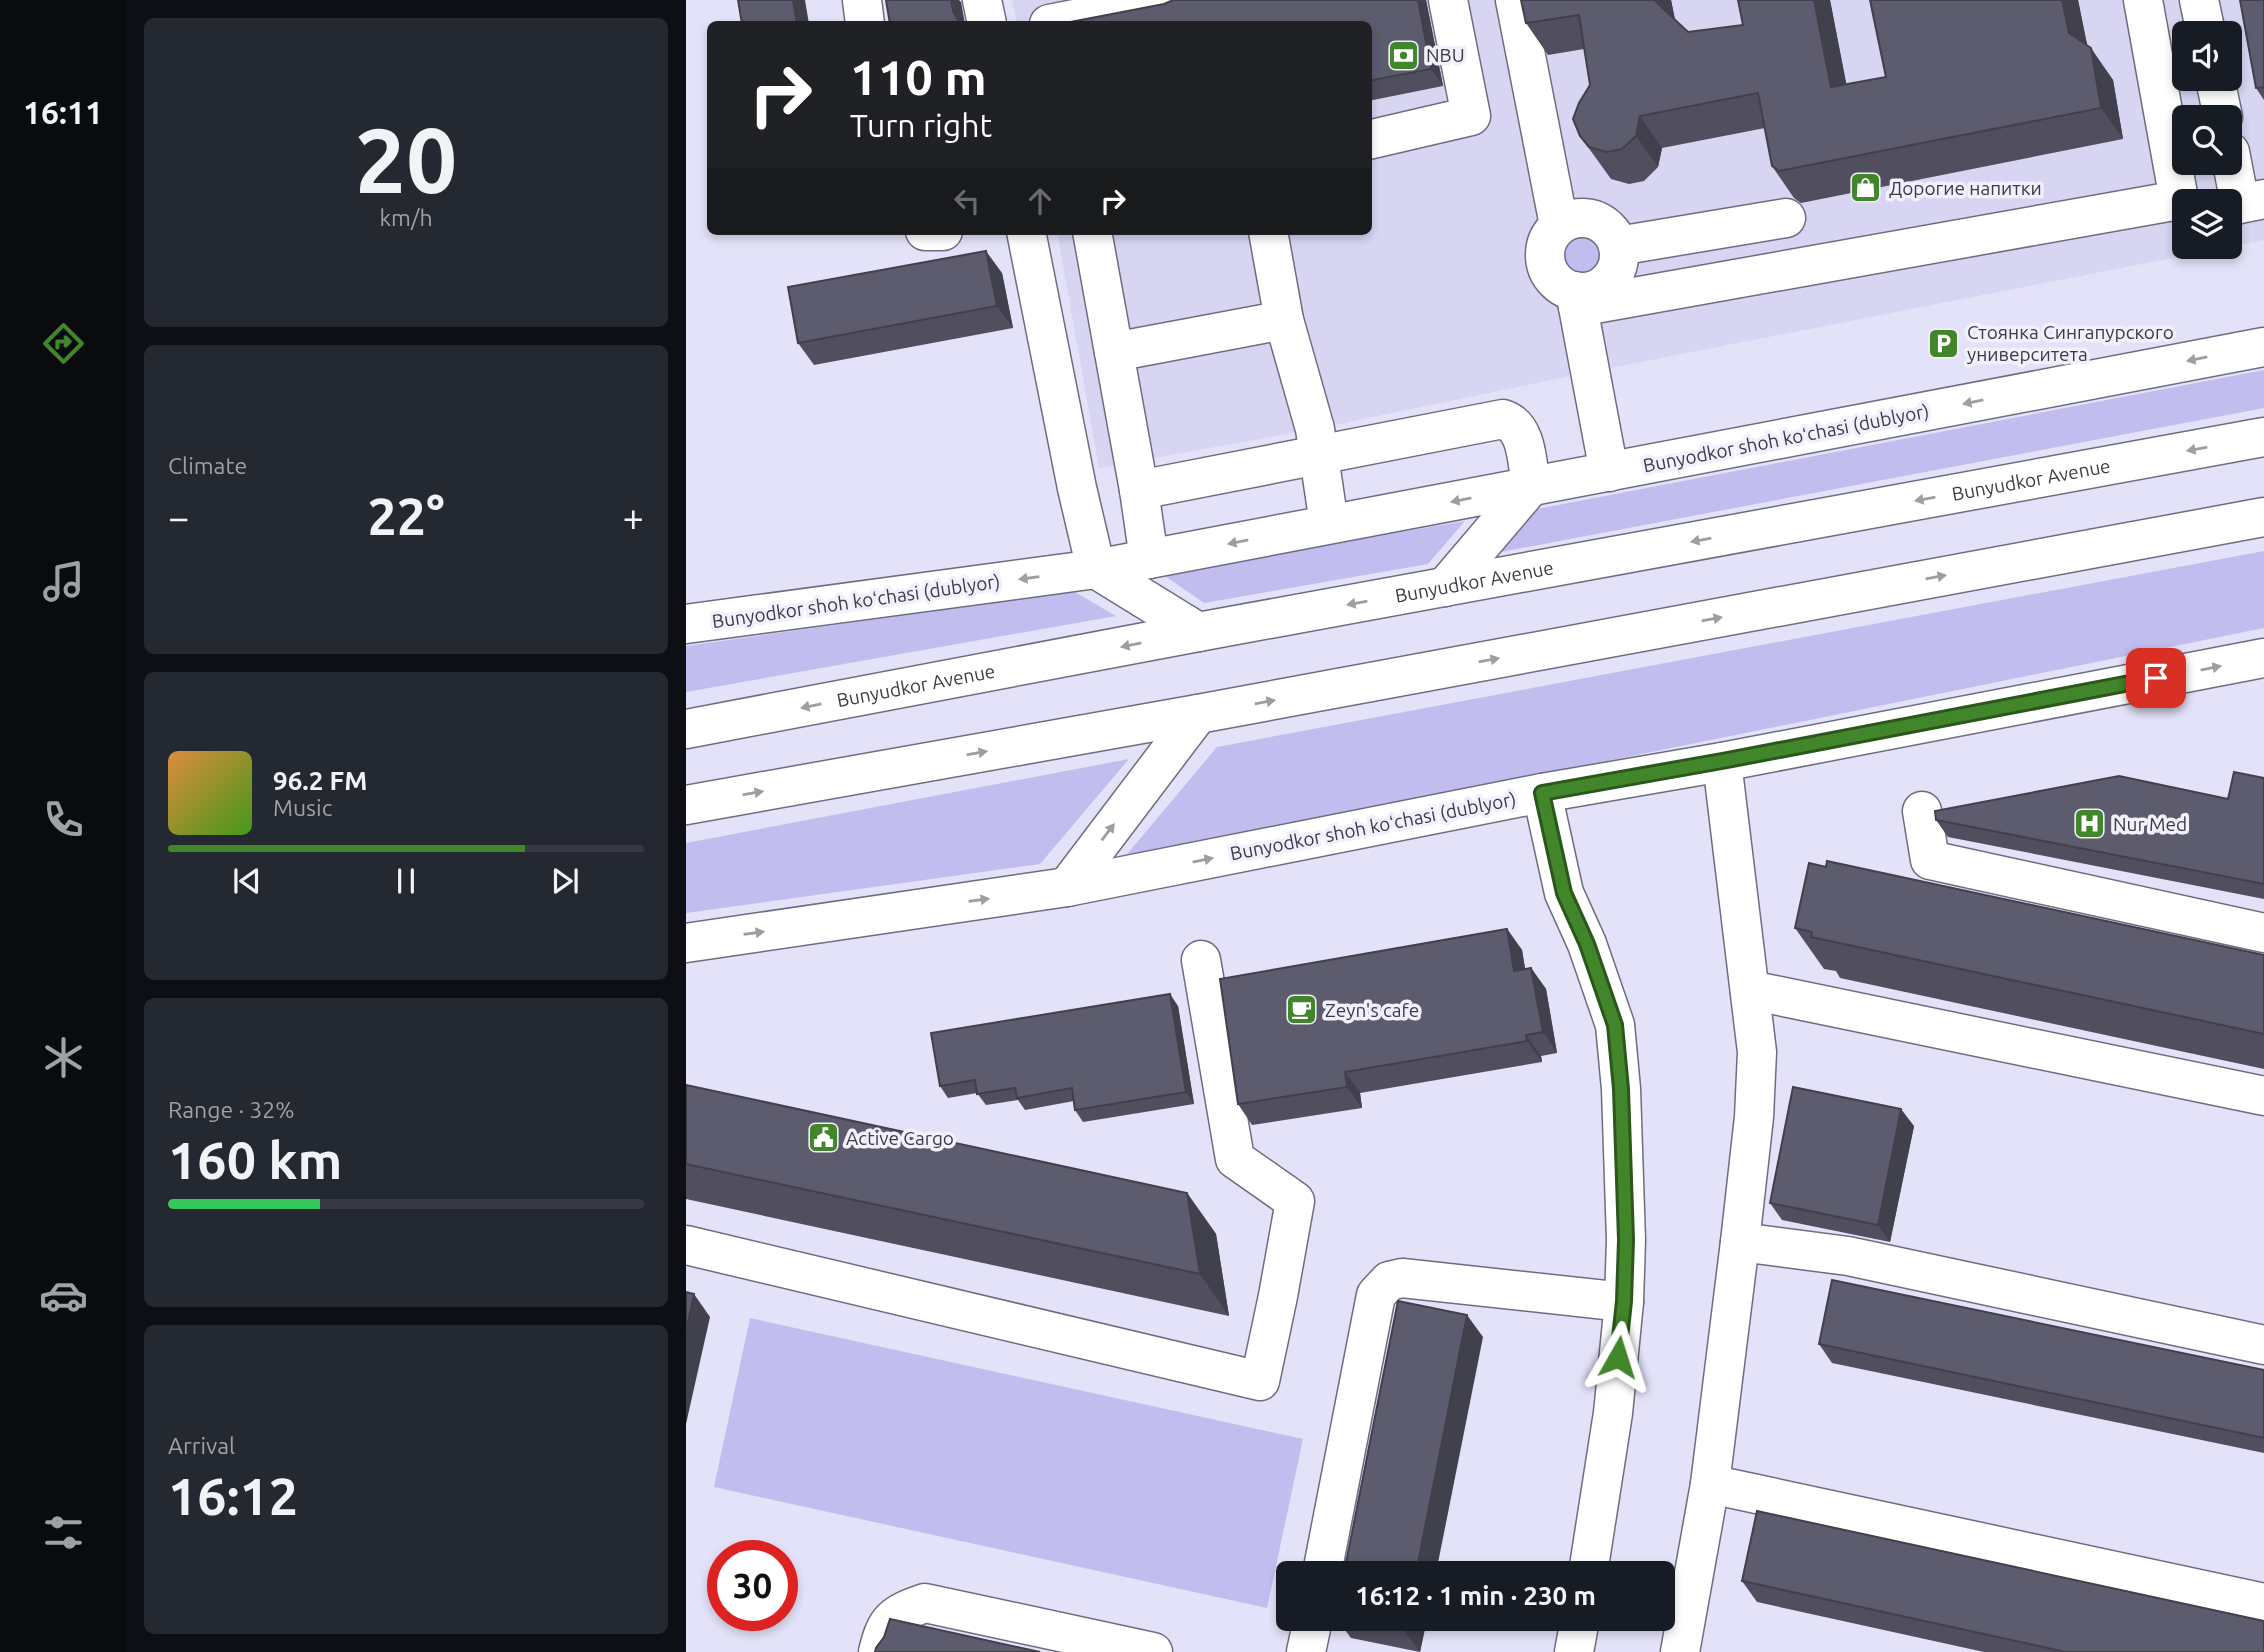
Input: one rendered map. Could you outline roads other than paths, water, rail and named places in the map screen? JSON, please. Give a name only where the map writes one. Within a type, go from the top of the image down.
[{"type":"street","points":[[862,0],[865,21]]},
{"type":"street","points":[[982,0],[986,21]]},
{"type":"street","points":[[1064,21],[1172,0]]},
{"type":"street","points":[[1372,138],[1471,116],[1448,0]]},
{"type":"street","points":[[1516,0],[1559,225]]},
{"type":"street","points":[[1577,299],[2179,200],[2143,0]]},
{"type":"street","points":[[2199,0],[2203,21]]},
{"type":"street","points":[[2234,175],[2240,204],[2264,199]]},
{"type":"street","points":[[1577,299],[1602,287],[1611,279],[1619,257],[1618,246],[1607,228],[1589,218],[1569,220],[1559,225],[1551,233],[1544,255],[1551,277],[1577,299],[1609,472]]},
{"type":"street","points":[[1618,246],[1786,218]]},
{"type":"street","points":[[1027,235],[1077,488],[1097,569],[1198,632]]},
{"type":"street","points":[[1093,235],[1149,559]]},
{"type":"street","points":[[1269,235],[1284,320],[1315,429],[1329,524]]},
{"type":"street","points":[[1114,352],[1284,320]]},
{"type":"street","name":"Bunyodkor shoh koʻchasi (dublyor)","points":[[686,624],[1097,569],[2264,347]]},
{"type":"street","points":[[1139,490],[1503,419],[1514,425],[1524,445],[1531,486],[1445,587]]},
{"type":"street","name":"Bunyudkor Avenue","points":[[686,729],[1198,632],[2264,437]]},
{"type":"street","points":[[686,805],[1198,714],[2264,517]]},
{"type":"street","name":"Bunyodkor shoh koʻchasi (dublyor)","points":[[686,943],[1067,887],[1542,793],[2264,658]]},
{"type":"street","points":[[1067,887],[1198,714]]},
{"type":"street","points":[[1680,1652],[1710,1484],[1754,1117],[1757,1052],[1722,761]]},
{"type":"street","points":[[1542,793],[1564,893],[1587,944],[1615,1025],[1624,1156],[1624,1301],[1613,1413],[1590,1561]]},
{"type":"street","points":[[1922,811],[1930,860],[2264,933]]},
{"type":"street","points":[[686,1245],[1260,1381],[1294,1201],[1235,1159],[1201,960]]},
{"type":"street","points":[[1750,990],[2264,1096]]},
{"type":"street","points":[[1740,1242],[1848,1256],[2264,1345]]},
{"type":"street","points":[[1324,1561],[1376,1295],[1389,1281],[1402,1278],[1624,1301]]},
{"type":"street","points":[[1710,1484],[2264,1603]]},
{"type":"street","points":[[878,1652],[884,1628],[898,1614],[925,1603],[1153,1652]]},
{"type":"street","points":[[1306,1652],[1310,1631]]},
{"type":"street","points":[[1574,1652],[1578,1631]]},
{"type":"place","name":"NBU","points":[[1403,55]]},
{"type":"place","name":"Дорогие напитки","points":[[1866,188]]},
{"type":"place","name":"Стоянка Сингапурского университета","points":[[1944,343]]},
{"type":"place","name":"Nur Med","points":[[2090,824]]},
{"type":"place","name":"Zeyn's cafe","points":[[1302,1010]]},
{"type":"place","name":"Active Cargo","points":[[823,1138]]}]
